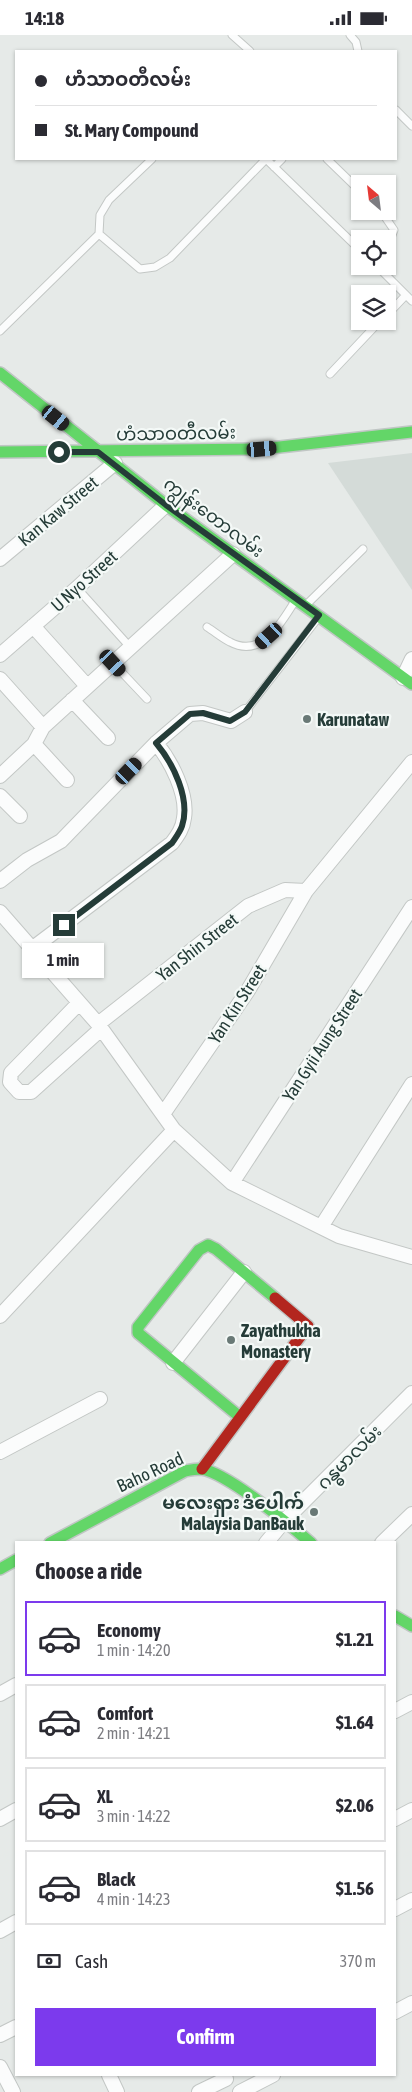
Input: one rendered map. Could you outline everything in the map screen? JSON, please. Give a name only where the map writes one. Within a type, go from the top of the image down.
[{"type":"street","name":"ကျွန်းတောလမ်း","points":[[0,373],[166,505],[408,681]]},
{"type":"street","name":"ဟံသာဝတီလမ်း","points":[[0,452],[262,449],[412,432]]},
{"type":"street","name":"Kan Kaw Street","points":[[0,559],[115,463]]},
{"type":"street","name":"U Nyo Street","points":[[0,655],[77,588],[166,505]]},
{"type":"street","points":[[2,771],[34,744],[43,727],[233,554]]},
{"type":"street","points":[[33,626],[87,687]]},
{"type":"street","points":[[408,681],[412,659]]},
{"type":"street","points":[[0,679],[43,727]]},
{"type":"street","points":[[72,700],[108,738]]},
{"type":"street","points":[[0,881],[27,861],[61,841],[156,743],[190,714],[203,713],[230,721],[245,712]]},
{"type":"street","points":[[33,948],[172,843],[182,828],[185,816],[178,783],[168,757],[156,743]]},
{"type":"street","points":[[34,744],[67,780]]},
{"type":"street","name":"Yan Kin Street","points":[[163,1114],[247,992],[306,891],[412,762]]},
{"type":"street","points":[[0,796],[20,817]]},
{"type":"street","name":"Yan Shin Street","points":[[79,1003],[11,1073],[10,1082],[19,1092],[31,1092],[100,1026],[248,907],[285,890],[306,891]]},
{"type":"street","name":"Yan Gyii Aung Street","points":[[232,1183],[412,907]]},
{"type":"street","points":[[2,920],[33,948],[100,1026],[174,1130],[232,1183],[339,1236],[412,1256]]},
{"type":"street","points":[[320,1227],[412,1084]]},
{"type":"street","points":[[0,1317],[174,1130]]},
{"type":"street","points":[[202,1469],[308,1325],[216,1249],[208,1245],[199,1250],[138,1327],[138,1333],[240,1417]]},
{"type":"street","points":[[173,1363],[244,1272]]},
{"type":"street","name":"ဂန္ဓမာလမ်း","points":[[268,1541],[285,1521],[412,1393]]},
{"type":"street","points":[[0,1452],[100,1399]]},
{"type":"street","name":"Baho Road","points":[[54,1541],[186,1471],[202,1469],[221,1477],[285,1521],[308,1541]]},
{"type":"street","points":[[384,1541],[412,1514]]},
{"type":"street","points":[[0,1569],[15,1561]]},
{"type":"street","points":[[396,1617],[412,1626]]},
{"type":"street","points":[[0,1694],[15,1686]]},
{"type":"street","points":[[396,1710],[412,1702]]},
{"type":"street","points":[[396,1818],[412,1810]]},
{"type":"street","points":[[0,1819],[15,1811]]},
{"type":"street","points":[[396,1908],[412,1900]]},
{"type":"street","points":[[0,1931],[15,1923]]},
{"type":"street","points":[[396,2011],[412,2003]]},
{"type":"street","points":[[0,2035],[15,2028]]},
{"type":"street","points":[[0,2067],[13,2092]]},
{"type":"street","points":[[109,2076],[117,2092]]},
{"type":"street","points":[[240,2092],[270,2076]]},
{"type":"street","points":[[199,2092],[225,2077],[233,2092]]},
{"type":"lane","points":[[232,35],[249,50]]},
{"type":"lane","points":[[350,35],[356,42],[358,50]]},
{"type":"lane","points":[[397,111],[412,126]]},
{"type":"lane","points":[[0,331],[99,234],[100,215],[109,200],[151,160]]},
{"type":"lane","points":[[99,234],[140,269],[155,267],[170,258],[195,234],[265,160]]},
{"type":"lane","points":[[267,160],[351,241]]},
{"type":"lane","points":[[274,167],[281,160]]},
{"type":"lane","points":[[328,160],[351,182]]},
{"type":"lane","points":[[386,275],[412,301]]},
{"type":"lane","points":[[396,306],[406,295]]},
{"type":"lane","points":[[330,374],[372,330]]},
{"type":"lane","points":[[306,605],[363,549]]},
{"type":"lane","points":[[77,588],[130,647]]},
{"type":"lane","points":[[208,627],[231,643],[244,647],[259,645],[278,628],[296,598]]},
{"type":"lane","points":[[245,712],[319,615]]},
{"type":"lane","points":[[113,663],[146,699]]},
{"type":"shaded area","points":[[412,453],[412,590],[328,463]]},
{"type":"traffic: fast","points":[[0,373],[166,505],[412,684]]},
{"type":"traffic: fast","points":[[0,452],[262,449],[412,432]]},
{"type":"traffic: fast","points":[[240,1417],[138,1333],[138,1327],[199,1250],[208,1245],[216,1249],[275,1298]]},
{"type":"traffic: fast","points":[[54,1541],[185,1471],[201,1469],[212,1472],[241,1489],[274,1512],[309,1541]]},
{"type":"traffic: fast","points":[[0,1569],[15,1561]]},
{"type":"traffic: fast","points":[[396,1617],[412,1626]]},
{"type":"traffic: jam","points":[[202,1469],[308,1326],[275,1298]]},
{"type":"place","name":"Karunataw","points":[[307,719]]},
{"type":"place","name":"Zayathukha Monastery","points":[[231,1340]]},
{"type":"place","name":"မလေးရှား ဒံပေါက် Malaysia DanBauk","points":[[314,1512]]},
{"type":"route","points":[[59,452],[98,452],[115,463],[166,505],[319,615],[245,712],[230,721],[203,713],[190,714],[156,743],[168,757],[178,783],[185,816],[182,828],[172,843],[64,925]]}]
